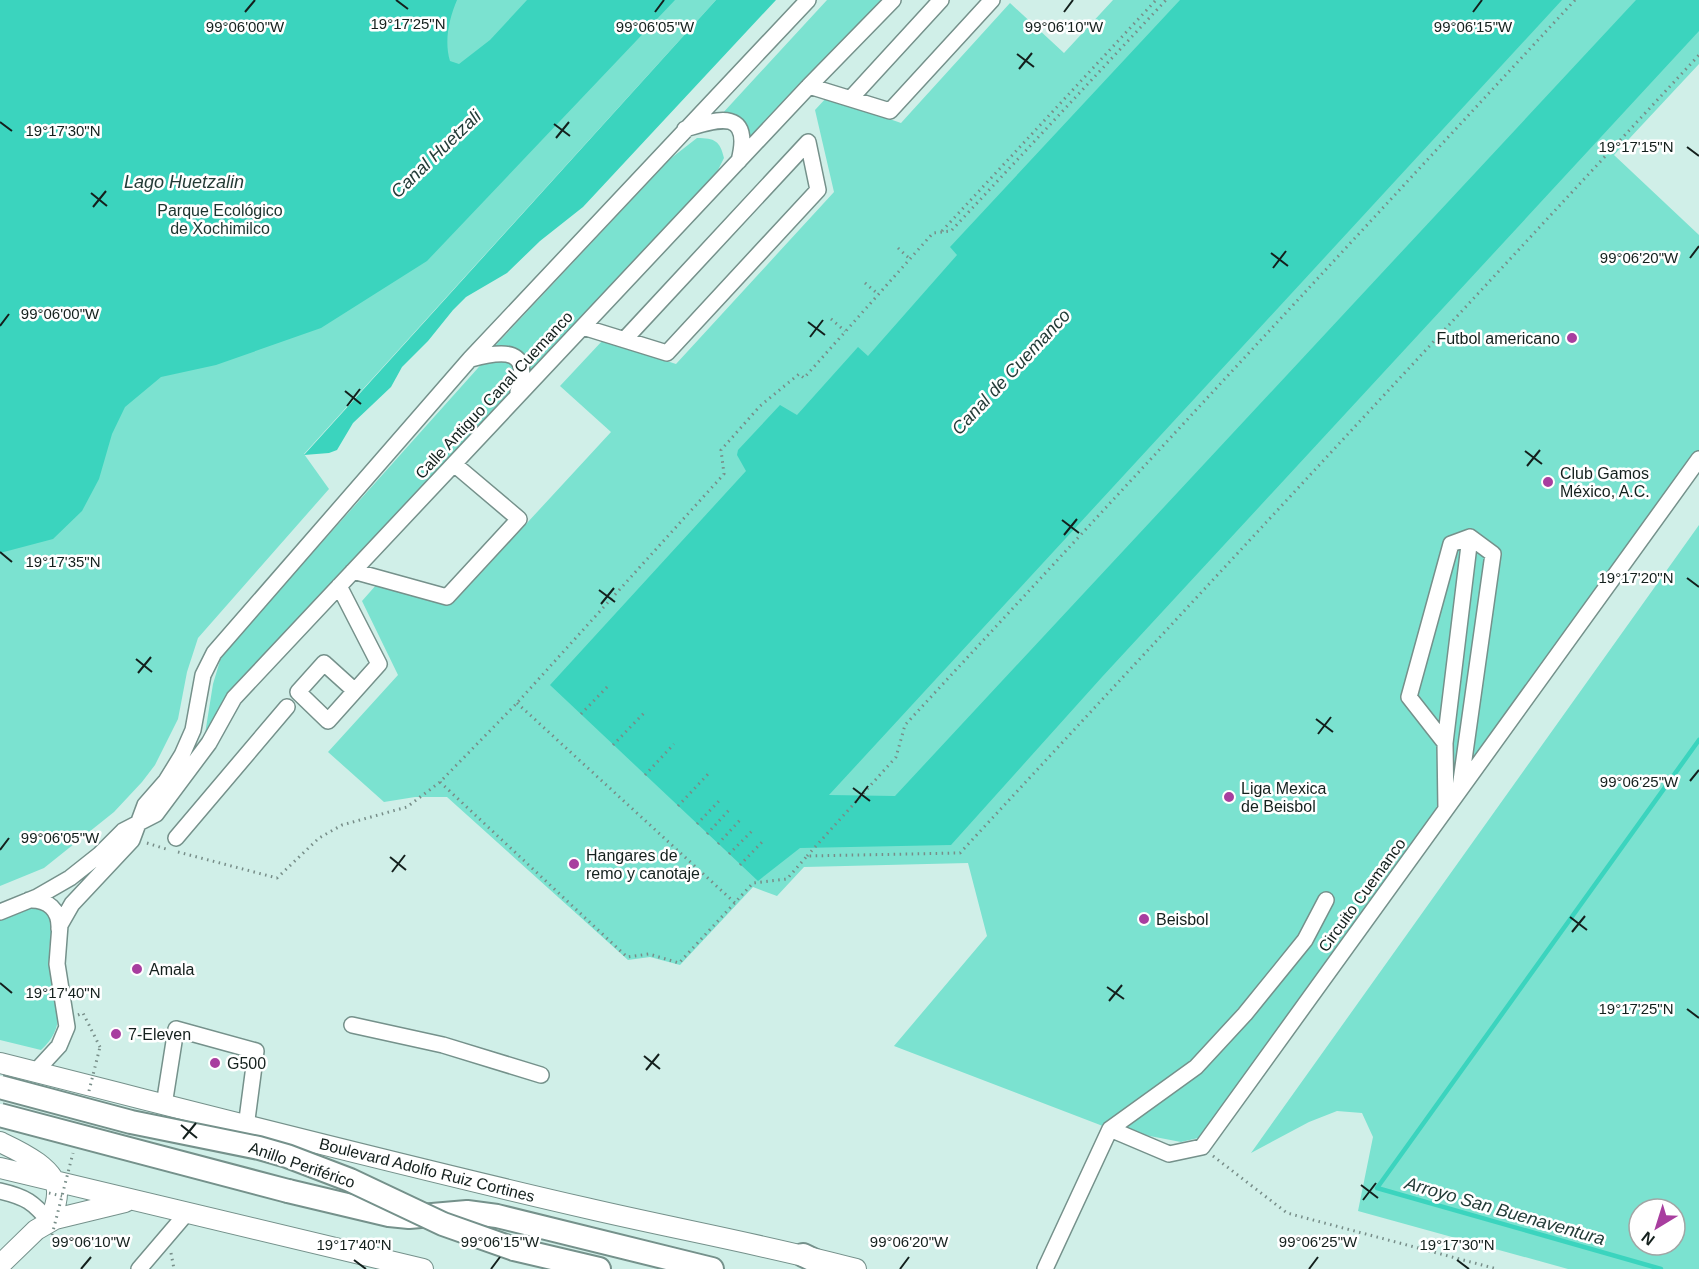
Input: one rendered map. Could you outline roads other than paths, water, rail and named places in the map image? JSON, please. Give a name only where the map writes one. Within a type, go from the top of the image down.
[{"type":"highway","name":"Anillo Periférico","points":[[0,1087],[131,1122],[278,1154],[350,1180],[443,1224],[479,1238],[514,1249],[599,1269]]},
{"type":"highway","name":"Anillo Periférico","points":[[0,1115],[288,1191],[389,1215],[409,1217],[467,1212],[497,1216],[712,1269]]},
{"type":"highway","points":[[803,1255],[832,1269]]},
{"type":"main road","name":"Boulevard Adolfo Ruiz Cortines","points":[[0,1063],[586,1209],[803,1255],[856,1269]]},
{"type":"main road","points":[[0,1142],[34,1161],[58,1193],[50,1222]]},
{"type":"main road","points":[[0,1168],[55,1191],[130,1201],[388,1265],[423,1269]]},
{"type":"main road","points":[[0,1265],[36,1230],[50,1222],[85,1210],[130,1201]]},
{"type":"street","name":"Calle Antiguo Canal Cuemanco","points":[[58,932],[72,904],[132,840],[144,804],[166,781],[182,755],[193,730],[203,675],[214,653],[470,359],[684,129],[808,0]]},
{"type":"street","name":"Calle Antiguo Canal Cuemanco","points":[[0,912],[29,900],[70,878],[99,855],[123,831],[156,814],[181,784],[209,743],[234,698],[809,86],[893,0]]},
{"type":"street","points":[[851,98],[941,0]]},
{"type":"street","points":[[809,86],[891,111],[992,0]]},
{"type":"street","points":[[684,129],[717,119],[730,122],[740,129],[744,142],[739,161]]},
{"type":"street","points":[[583,327],[667,353],[818,190],[808,142],[625,339]]},
{"type":"street","points":[[470,359],[497,352],[512,355],[520,361],[524,374],[516,398]]},
{"type":"street","name":"Circuito Cuemanco","points":[[1110,1129],[1169,1154],[1202,1147],[1699,459]]},
{"type":"street","points":[[353,571],[447,597],[519,519],[454,464]]},
{"type":"street","points":[[1459,790],[1492,554],[1470,537]]},
{"type":"street","points":[[1445,743],[1409,697],[1451,544],[1470,537]]},
{"type":"street","points":[[1446,809],[1445,743],[1470,537]]},
{"type":"street","points":[[339,586],[379,664],[355,691]]},
{"type":"street","points":[[176,838],[287,707]]},
{"type":"street","name":"Calle Antiguo Canal Cuemanco","points":[[29,900],[44,902],[54,909],[59,920],[59,980],[68,1019],[59,1046],[35,1072]]},
{"type":"street","points":[[1045,1269],[1110,1129],[1204,1058],[1245,1014],[1305,940],[1326,900]]},
{"type":"street","points":[[352,1025],[443,1045],[541,1075]]},
{"type":"street","points":[[164,1105],[176,1029],[256,1051],[246,1126]]},
{"type":"street","points":[[0,1191],[28,1199],[50,1222]]},
{"type":"street","points":[[139,1269],[186,1214]]},
{"type":"water","name":"Lago Huetzalin","points":[[0,0],[457,0],[450,22],[447,46],[450,61],[459,64],[490,40],[527,0],[675,0],[427,261],[321,328],[216,365],[161,377],[125,407],[112,434],[99,479],[82,511],[53,539],[0,553]]},
{"type":"water","points":[[716,0],[776,0],[583,207],[540,241],[507,273],[466,297],[453,310],[428,341],[402,367],[391,387],[353,423],[337,450],[304,455]]},
{"type":"water","name":"Canal de Cuemanco","points":[[1180,0],[1562,0],[829,795],[895,796],[1636,0],[1699,0],[1699,31],[1102,677],[951,845],[800,848],[758,881],[550,685],[746,471],[737,455],[738,450],[780,405],[797,415],[858,347],[868,356],[957,255],[950,247]]},
{"type":"waterway","name":"Arroyo San Buenaventura","points":[[1661,1269],[1377,1188],[1699,740]]},
{"type":"place","name":"Futbol americano","points":[[1572,338]]},
{"type":"place","name":"Club Gamos México, A.C.","points":[[1548,482]]},
{"type":"place","name":"Liga Mexica de Beisbol","points":[[1229,797]]},
{"type":"place","name":"Hangares de remo y canotaje","points":[[574,864]]},
{"type":"place","name":"Beisbol","points":[[1144,919]]},
{"type":"place","name":"Amala","points":[[137,969]]},
{"type":"place","name":"7-Eleven","points":[[116,1034]]},
{"type":"place","name":"G500","points":[[215,1063]]},
{"type":"water label","name":"Canal Huetzali","points":[[436,154]]},
{"type":"park label","name":"Parque Ecológico de Xochimilco","points":[[220,219]]}]
